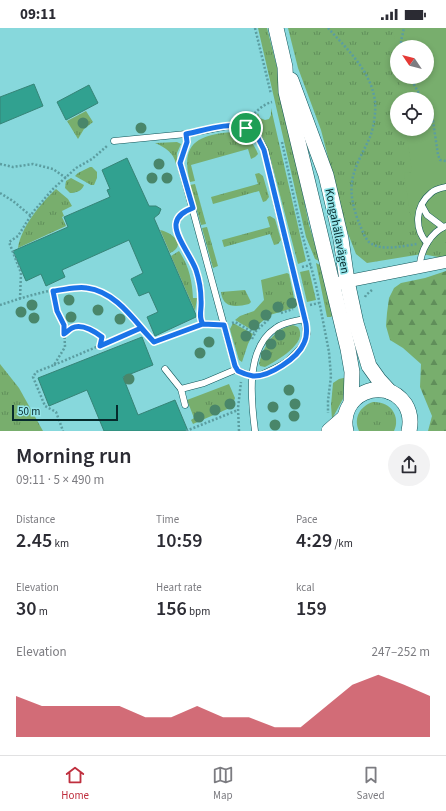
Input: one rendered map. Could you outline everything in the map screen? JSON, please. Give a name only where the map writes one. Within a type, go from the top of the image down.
[{"type":"street","name":"Kongahällavägen","points":[[276,28],[285,67],[286,92],[348,349],[352,372],[351,403],[346,424]]},
{"type":"street","name":"Kongahällavägen","points":[[285,67],[295,89],[326,176],[341,239],[347,281],[356,323],[369,366],[379,380],[390,392],[400,398],[406,407],[410,417],[409,431]]},
{"type":"street","points":[[332,286],[347,281],[446,262]]},
{"type":"street","points":[[351,403],[366,392],[378,390],[390,392]]},
{"type":"street","points":[[330,430],[346,424]]},
{"type":"lane","points":[[114,140],[186,134],[232,125],[242,126],[257,136],[264,150],[305,319],[307,334],[304,343],[296,355],[278,367],[261,375],[253,376],[241,373],[237,369],[180,163],[187,142],[186,134]]},
{"type":"lane","points":[[428,243],[422,237],[418,225],[418,219],[422,206],[430,193],[446,187]]},
{"type":"lane","points":[[420,266],[420,257],[430,239],[444,227],[427,215],[422,206]]},
{"type":"lane","points":[[193,208],[180,215],[176,226],[178,235],[196,270],[201,300],[200,320],[203,324],[224,325]]},
{"type":"lane","points":[[255,431],[252,408],[253,376],[255,359],[259,348],[264,339],[276,328],[288,322],[305,319]]},
{"type":"lane","points":[[165,368],[181,389],[185,405]]},
{"type":"lane","points":[[181,389],[204,383],[237,369]]},
{"type":"path","points":[[255,28],[274,109]]},
{"type":"path","points":[[328,28],[355,58],[365,72],[375,102],[371,135],[357,164],[352,181],[352,200],[364,236],[369,242],[377,246],[389,247],[428,243]]},
{"type":"path","points":[[401,40],[404,28]]},
{"type":"path","points":[[246,128],[255,113],[267,103],[272,102]]},
{"type":"path","points":[[434,128],[438,155],[440,160],[446,161]]},
{"type":"path","points":[[280,137],[312,271],[329,352],[331,376],[328,401],[328,420],[330,430]]},
{"type":"path","points":[[20,299],[21,273],[9,242],[18,236],[31,216],[53,189],[76,168],[92,159],[114,140]]},
{"type":"path","points":[[0,164],[13,167],[33,164],[53,169],[66,178]]},
{"type":"path","points":[[0,193],[13,201],[31,216]]},
{"type":"path","points":[[0,305],[36,294],[87,288],[104,293],[121,305],[154,342],[203,324]]},
{"type":"path","points":[[53,291],[57,311],[64,325],[65,347],[54,365]]},
{"type":"path","points":[[224,325],[235,322],[254,333]]},
{"type":"path","points":[[64,334],[73,327],[83,326],[95,331],[102,337],[100,346]]},
{"type":"path","points":[[63,431],[56,412],[45,406],[33,377],[36,372],[141,328]]},
{"type":"path","points":[[186,431],[238,410]]},
{"type":"green space","points":[[258,28],[267,28],[279,75],[309,225],[319,261],[315,259],[306,237]]},
{"type":"green space","points":[[288,28],[446,28],[446,257],[422,254],[367,263],[356,254],[347,231],[321,130],[298,68]]},
{"type":"green space","points":[[393,28],[446,28],[446,240],[441,241],[428,231],[424,225],[412,226],[404,173],[412,172],[407,136],[434,136],[434,92],[401,92],[400,84],[434,84],[434,40],[395,40]]},
{"type":"green space","points":[[271,108],[306,261],[298,264],[268,149],[261,134],[252,124],[258,113],[260,118],[265,120],[269,119],[271,115]]},
{"type":"green space","points":[[86,111],[93,122],[84,129],[78,139],[67,121]]},
{"type":"green space","points":[[232,132],[245,136],[254,145],[258,154],[251,159],[248,149],[191,165],[195,181],[190,182],[187,169],[187,159],[194,144],[209,136]]},
{"type":"green space","points":[[177,142],[181,144],[177,153],[177,164],[173,156],[168,151],[155,143]]},
{"type":"green space","points":[[90,167],[97,172],[97,178],[94,185],[91,185],[75,176]]},
{"type":"green space","points":[[259,173],[263,176],[269,197],[266,201],[263,202],[259,191],[213,204],[211,197],[258,184],[255,174]]},
{"type":"green space","points":[[71,178],[84,185],[77,192],[70,193],[65,188],[66,181]]},
{"type":"green space","points":[[195,184],[206,224],[201,225],[190,185]]},
{"type":"green space","points":[[56,189],[68,199],[72,206],[62,211],[64,216],[62,217],[66,226],[18,248],[23,232],[32,216]]},
{"type":"green space","points":[[270,216],[275,219],[281,240],[278,244],[274,245],[270,234],[224,247],[222,240],[270,227],[267,217]]},
{"type":"green space","points":[[207,227],[218,266],[213,268],[202,228]]},
{"type":"green space","points":[[160,230],[169,233],[178,243],[175,250],[170,253]]},
{"type":"green space","points":[[179,251],[189,273],[193,298],[197,298],[195,311],[171,256]]},
{"type":"green space","points":[[316,263],[322,266],[334,314],[331,317],[327,317]]},
{"type":"green space","points":[[309,270],[316,300],[307,302],[300,272]]},
{"type":"green space","points":[[446,271],[446,431],[428,431],[432,416],[420,387],[421,364],[403,348],[390,340],[386,326],[387,313],[389,298],[394,288],[401,283],[425,278]]},
{"type":"green space","points":[[287,273],[289,274],[296,307],[270,315],[252,330],[235,320],[240,316],[254,311],[264,300],[261,280]]},
{"type":"green space","points":[[245,290],[251,302],[249,304],[231,306],[222,298],[221,292]]},
{"type":"green space","points":[[233,323],[253,334],[242,362],[239,360],[230,329]]},
{"type":"green space","points":[[293,325],[298,327],[300,333],[299,339],[295,345],[290,351],[265,367],[260,366],[259,363],[261,356],[267,344],[275,334],[286,327]]},
{"type":"green space","points":[[0,364],[19,388],[43,431],[0,431]]},
{"type":"green space","points":[[348,377],[344,397],[332,419],[331,405],[333,383],[339,379]]},
{"type":"green space","points":[[229,384],[235,398],[232,407],[193,424],[191,420],[194,418],[187,400]]},
{"type":"green space","points":[[373,402],[384,404],[392,410],[396,420],[394,431],[359,431],[357,426],[357,417],[364,406]]},
{"type":"building","points":[[34,84],[43,106],[0,124],[0,97]]},
{"type":"building","points":[[89,85],[98,103],[66,120],[57,102]]},
{"type":"building","points":[[127,158],[149,206],[156,206],[161,209],[159,214],[154,218],[196,315],[196,317],[155,336],[147,317],[158,312],[149,292],[139,296],[131,279],[143,273],[129,240],[62,270],[65,277],[46,286],[41,274],[26,281],[13,251],[68,227],[64,217],[110,197],[107,190],[110,189],[102,170]]},
{"type":"building","points":[[142,337],[153,365],[123,377],[138,415],[175,400],[188,431],[104,431],[87,390],[49,406],[38,378]]},
{"type":"route","points":[[246,128],[232,125],[186,134],[187,142],[180,163],[193,208],[180,215],[176,226],[178,235],[196,270],[201,300],[200,320],[203,324],[154,342],[121,305],[104,293],[87,288],[53,291],[57,311],[64,325],[64,334],[73,327],[83,326],[95,331],[102,337],[100,346],[141,328],[154,342],[203,324],[224,325],[235,366],[241,373],[253,376],[261,375],[278,367],[296,355],[304,343],[307,334],[306,324],[264,150],[257,136],[251,130],[246,128]]}]
